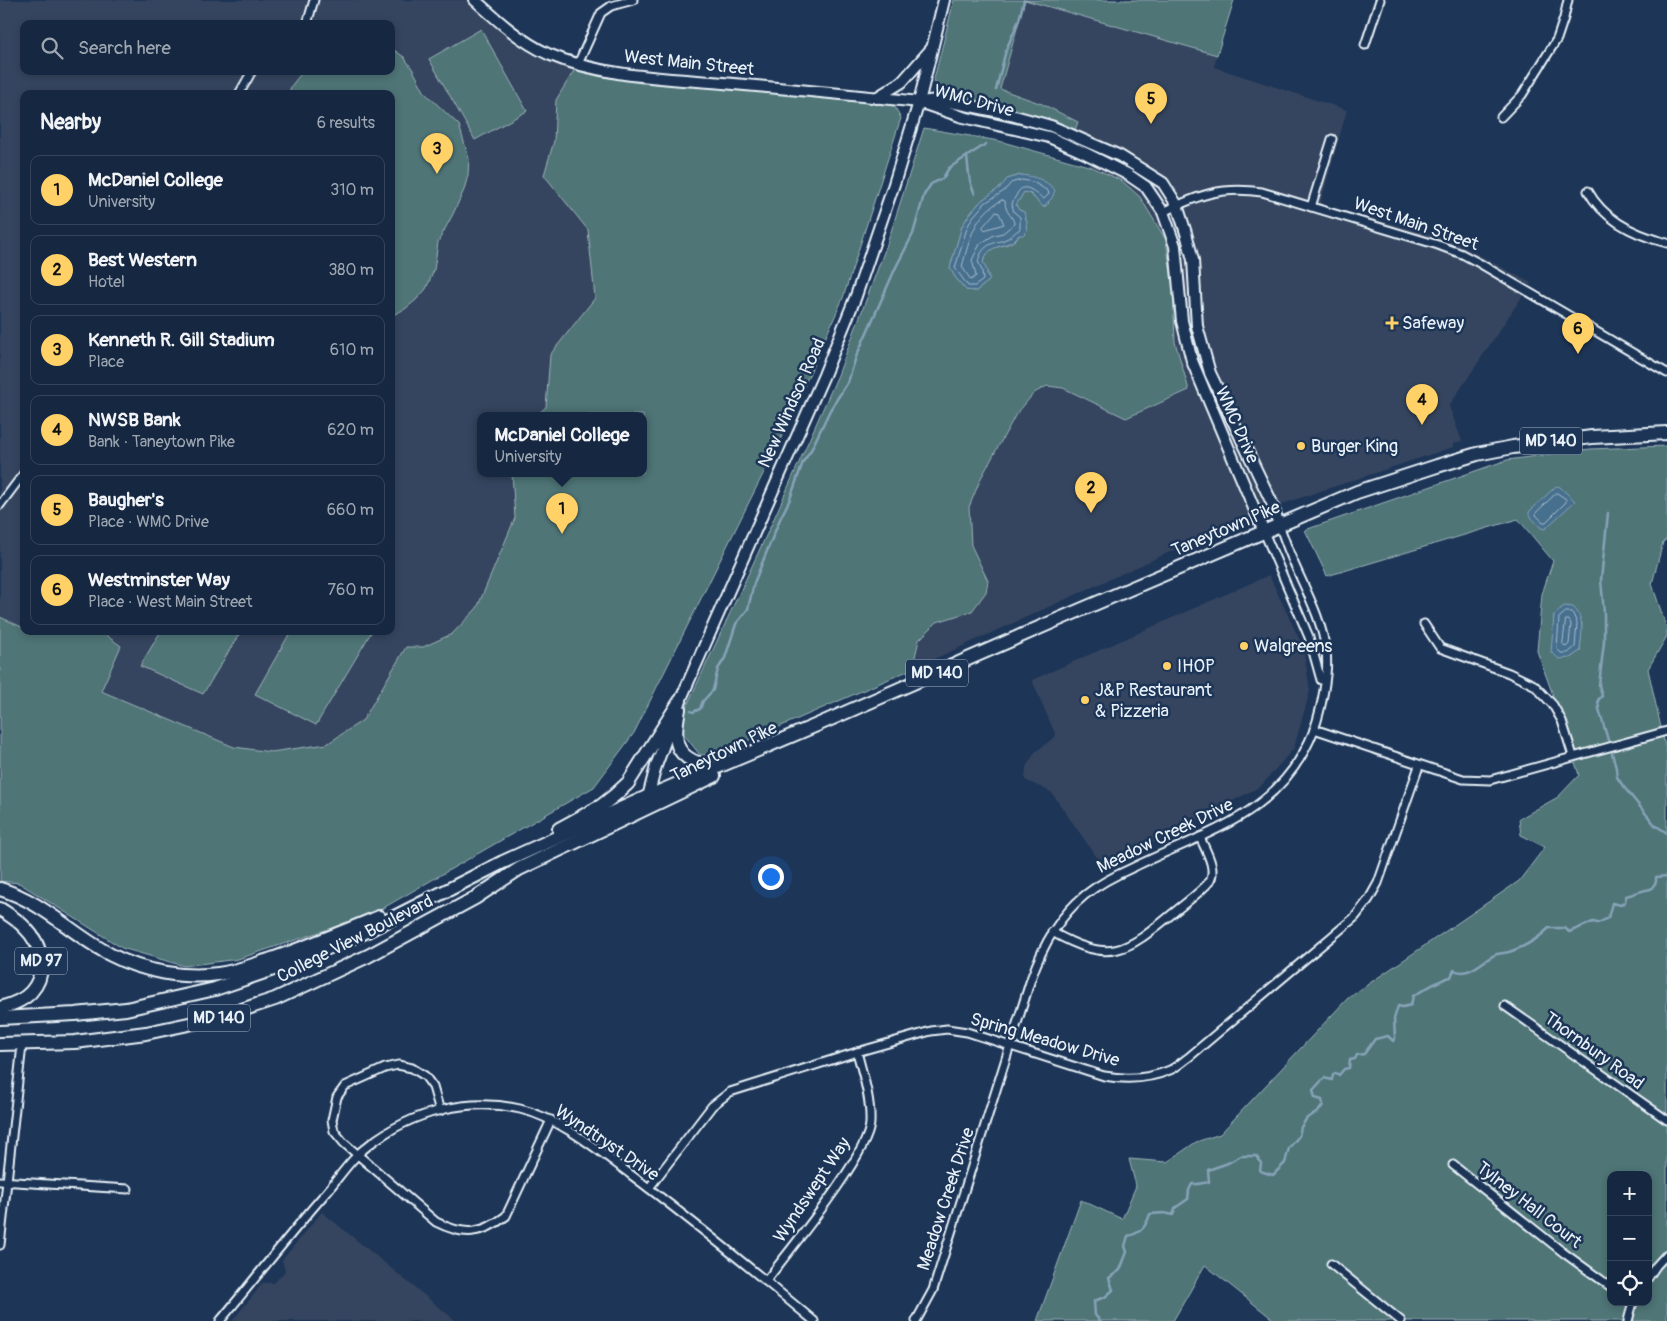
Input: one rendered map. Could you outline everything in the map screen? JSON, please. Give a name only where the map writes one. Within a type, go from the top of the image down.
[{"type":"highway","name":"Taneytown Pike","points":[[649,796],[1357,492],[1477,454],[1558,440],[1667,433]]},
{"type":"highway","points":[[680,702],[675,728],[676,741],[680,751],[691,761],[714,768]]},
{"type":"highway","points":[[503,862],[601,806],[615,796],[638,769],[680,702]]},
{"type":"highway","name":"Taneytown Pike","points":[[645,810],[817,725]]},
{"type":"highway","name":"College View Boulevard","points":[[0,1018],[64,1015],[126,1009],[215,989],[297,961],[361,934],[503,862],[649,796]]},
{"type":"highway","name":"College View Boulevard","points":[[0,1044],[75,1042],[146,1033],[217,1018],[275,999],[368,956],[475,898],[519,869],[645,810]]},
{"type":"highway","points":[[0,889],[36,905],[102,950],[126,962],[165,972],[206,975],[237,970],[306,948],[478,875]]},
{"type":"highway","name":"MD 97","points":[[0,909],[26,928],[40,950],[41,962],[37,982],[31,992],[13,1004],[0,1008]]},
{"type":"main road","name":"West Main Street","points":[[475,0],[529,44],[546,53],[578,64],[637,75],[919,102]]},
{"type":"main road","name":"New Windsor Road","points":[[645,810],[656,766],[680,702],[824,375],[856,296],[894,184],[919,102],[944,0]]},
{"type":"main road","points":[[876,98],[902,82],[933,46]]},
{"type":"main road","name":"WMC Drive","points":[[919,102],[937,100],[961,104],[1052,126],[1120,156],[1163,184],[1177,205],[1193,260],[1197,326],[1210,373],[1272,503],[1280,525]]},
{"type":"main road","name":"WMC Drive","points":[[919,102],[963,117],[1048,138],[1085,153],[1127,174],[1146,187],[1163,212],[1175,246],[1182,321],[1192,361],[1264,532]]},
{"type":"street","points":[[308,20],[314,0]]},
{"type":"street","points":[[578,64],[601,13],[611,6],[633,0]]},
{"type":"street","points":[[1366,45],[1380,0]]},
{"type":"street","points":[[1501,117],[1522,95],[1556,39],[1568,0]]},
{"type":"street","points":[[241,90],[250,75]]},
{"type":"street","points":[[1311,207],[1332,139]]},
{"type":"street","name":"West Main Street","points":[[1163,212],[1197,196],[1219,191],[1247,190],[1262,192],[1438,245],[1462,254],[1667,373]]},
{"type":"street","points":[[1588,191],[1598,207],[1615,221],[1642,235],[1667,243]]},
{"type":"street","points":[[0,505],[20,478]]},
{"type":"street","name":"Meadow Creek Drive","points":[[916,1321],[933,1290],[1037,963],[1052,932],[1070,909],[1097,886],[1250,811],[1273,793],[1298,763],[1314,729],[1323,693],[1326,653],[1321,627],[1312,602],[1289,552],[1280,525]]},
{"type":"street","name":"Meadow Creek Drive","points":[[1264,532],[1309,637],[1321,675],[1323,693]]},
{"type":"street","points":[[1424,624],[1440,648],[1509,673],[1534,686],[1553,705],[1562,721],[1573,756]]},
{"type":"street","points":[[1314,729],[1419,766],[1463,779],[1490,780],[1667,731]]},
{"type":"street","name":"Spring Meadow Drive","points":[[649,1188],[712,1106],[730,1092],[857,1052],[932,1031],[947,1029],[967,1032],[1104,1076],[1126,1080],[1172,1070],[1360,911],[1378,883],[1419,766]]},
{"type":"street","points":[[1052,932],[1078,946],[1095,950],[1118,949],[1136,942],[1210,881],[1212,867],[1200,837]]},
{"type":"street","name":"Thornbury Road","points":[[1505,1006],[1667,1120]]},
{"type":"street","points":[[0,1245],[3,1181],[22,1044]]},
{"type":"street","name":"Wyndswept Way","points":[[766,1281],[849,1169],[870,1125],[867,1088],[857,1052]]},
{"type":"street","points":[[440,1110],[433,1087],[425,1076],[412,1068],[398,1065],[385,1068],[345,1086],[337,1097],[332,1120],[334,1131],[344,1143],[436,1222],[453,1230],[466,1232],[495,1225],[506,1216],[551,1120]]},
{"type":"street","name":"Wyndtryst Drive","points":[[220,1321],[302,1219],[368,1145],[393,1128],[422,1116],[454,1107],[486,1104],[520,1109],[551,1120],[603,1154],[649,1188],[814,1321]]},
{"type":"street","name":"Tylney Hall Court","points":[[1453,1165],[1564,1253],[1607,1284]]},
{"type":"street","points":[[3,1181],[128,1189]]},
{"type":"street","points":[[1652,1272],[1667,1254]]},
{"type":"street","points":[[1331,1264],[1401,1321]]},
{"type":"street","points":[[1628,1321],[1632,1306]]},
{"type":"shaded area","points":[[0,0],[478,0],[505,26],[578,64],[895,107],[901,118],[843,298],[782,436],[634,733],[594,787],[371,915],[238,959],[184,966],[122,948],[19,883],[0,881]]},
{"type":"shaded area","points":[[1025,0],[1217,55],[1214,67],[1347,110],[1320,205],[1449,239],[1531,283],[1449,406],[1462,441],[1453,444],[1453,447],[1279,505],[1278,503],[912,669],[919,640],[937,622],[972,611],[988,581],[971,545],[969,507],[981,478],[1015,416],[1034,393],[1047,386],[1063,388],[1126,418],[1189,390],[1175,342],[1173,288],[1121,181],[1092,167],[1075,130],[1078,122],[1042,104],[1000,90]]},
{"type":"shaded area","points":[[1269,575],[1303,647],[1310,691],[1294,748],[1261,786],[1105,869],[1051,792],[1025,780],[1026,767],[1035,752],[1056,736],[1032,680]]},
{"type":"shaded area","points":[[322,1212],[456,1321],[232,1321],[263,1283],[274,1283],[285,1271],[282,1260]]},
{"type":"green space","points":[[954,0],[1025,0],[1000,89],[1042,104],[1078,122],[1075,130],[1050,120],[947,95],[937,88],[934,79]]},
{"type":"green space","points":[[1025,0],[1234,0],[1217,55]]},
{"type":"green space","points":[[481,29],[527,111],[475,140],[429,59]]},
{"type":"green space","points":[[395,51],[404,57],[425,93],[459,125],[469,159],[468,175],[464,190],[438,242],[434,270],[426,289],[405,309],[395,314],[395,90],[290,90],[300,75],[395,75]]},
{"type":"green space","points":[[578,64],[886,102],[895,107],[901,118],[843,298],[782,436],[634,733],[594,787],[371,915],[238,959],[184,966],[122,948],[19,883],[0,881],[0,617],[20,626],[20,635],[106,635],[121,646],[101,691],[234,747],[271,752],[327,744],[363,720],[406,647],[423,647],[452,634],[477,608],[515,518],[512,477],[647,477],[647,412],[540,412],[546,407],[550,355],[595,298],[588,230],[544,175],[554,141],[556,100]]},
{"type":"green space","points":[[924,128],[999,141],[1092,167],[1122,181],[1140,197],[1166,240],[1173,288],[1175,342],[1189,390],[1126,418],[1063,388],[1047,386],[1034,393],[1015,416],[981,478],[969,507],[971,545],[988,581],[986,592],[972,611],[937,622],[919,640],[912,669],[715,755],[700,755],[681,731],[683,714],[772,523],[838,375],[887,244]],"holes":[[[1021,175],[1028,176],[1049,203],[1044,207],[1030,194],[1024,192],[1016,205],[1019,210],[1024,212],[1026,227],[1015,240],[993,249],[986,256],[983,262],[990,280],[976,291],[966,290],[950,268],[962,226],[982,200],[1001,187],[1007,179]]]},
{"type":"green space","points":[[1667,446],[1667,539],[1663,542],[1652,584],[1667,629],[1667,636],[1648,669],[1667,755],[1667,1321],[1275,1321],[1205,1265],[1173,1321],[1037,1321],[1081,1200],[1122,1219],[1136,1186],[1129,1159],[1167,1162],[1196,1142],[1220,1134],[1348,998],[1519,881],[1545,847],[1521,835],[1519,819],[1558,797],[1579,775],[1537,651],[1542,594],[1553,561],[1518,519],[1327,576],[1305,530],[1507,460],[1590,449]],"holes":[[[1564,606],[1582,623],[1580,651],[1570,658],[1552,652],[1554,615]]]},
{"type":"green space","points":[[159,635],[239,635],[203,694],[140,666]]},
{"type":"green space","points":[[289,635],[370,635],[316,725],[255,694]]},
{"type":"water","points":[[1021,175],[1044,181],[1055,190],[1052,198],[1043,207],[1031,194],[1024,192],[1016,205],[1019,210],[1024,212],[1027,231],[1009,243],[990,251],[983,262],[990,280],[976,291],[966,290],[950,268],[962,226],[982,200],[1001,187],[1007,179]]},
{"type":"water","points":[[1556,486],[1560,487],[1575,501],[1545,529],[1541,528],[1529,515],[1529,512]]},
{"type":"water","points":[[1564,606],[1573,607],[1580,617],[1582,628],[1580,651],[1570,658],[1559,659],[1551,652],[1554,615]]},
{"type":"waterway","points":[[996,90],[1006,50],[1019,20],[1024,0]]},
{"type":"waterway","points":[[691,711],[700,709],[703,701],[713,690],[718,669],[725,658],[736,624],[748,609],[754,583],[790,499],[803,462],[811,450],[830,410],[848,382],[856,357],[896,267],[913,234],[924,195],[931,184],[943,178],[949,168],[986,144]]},
{"type":"waterway","points":[[967,157],[970,180],[975,194]]},
{"type":"waterway","points":[[1608,513],[1601,580],[1604,642],[1599,685],[1602,696],[1598,700],[1608,740]]},
{"type":"waterway","points":[[1612,753],[1617,777],[1623,786],[1655,825],[1667,833]]},
{"type":"waterway","points":[[1100,1321],[1095,1315],[1094,1301],[1105,1297],[1113,1290],[1109,1278],[1120,1270],[1127,1252],[1125,1246],[1128,1236],[1142,1229],[1150,1214],[1164,1213],[1173,1215],[1175,1208],[1188,1199],[1192,1184],[1209,1182],[1208,1170],[1241,1156],[1256,1156],[1261,1163],[1260,1171],[1273,1175],[1285,1163],[1289,1148],[1299,1136],[1301,1127],[1307,1118],[1318,1112],[1323,1105],[1322,1100],[1315,1098],[1313,1090],[1324,1078],[1332,1080],[1333,1075],[1336,1073],[1339,1075],[1344,1069],[1349,1068],[1350,1060],[1355,1059],[1357,1055],[1364,1054],[1375,1039],[1388,1036],[1393,1041],[1395,1038],[1394,1019],[1398,1006],[1411,1005],[1413,996],[1437,982],[1451,977],[1454,970],[1460,972],[1471,970],[1492,956],[1510,952],[1527,944],[1549,928],[1565,928],[1569,932],[1593,922],[1598,923],[1608,918],[1612,903],[1621,905],[1625,902],[1626,896],[1651,889],[1656,882],[1656,877],[1667,876]]},
{"type":"place","name":"Baugher's","points":[[1151,124]]},
{"type":"place","name":"Kenneth R. Gill Stadium","points":[[437,174]]},
{"type":"place","name":"Safeway","points":[[1392,323]]},
{"type":"place","name":"Westminster Way","points":[[1578,354]]},
{"type":"place","name":"NWSB Bank","points":[[1422,425]]},
{"type":"place","name":"Burger King","points":[[1301,446]]},
{"type":"place","name":"Best Western","points":[[1091,513]]},
{"type":"place","name":"McDaniel College","points":[[562,534]]},
{"type":"place","name":"Walgreens","points":[[1244,646]]},
{"type":"place","name":"IHOP","points":[[1167,666]]},
{"type":"place","name":"J&P Restaurant & Pizzeria","points":[[1085,700]]}]
